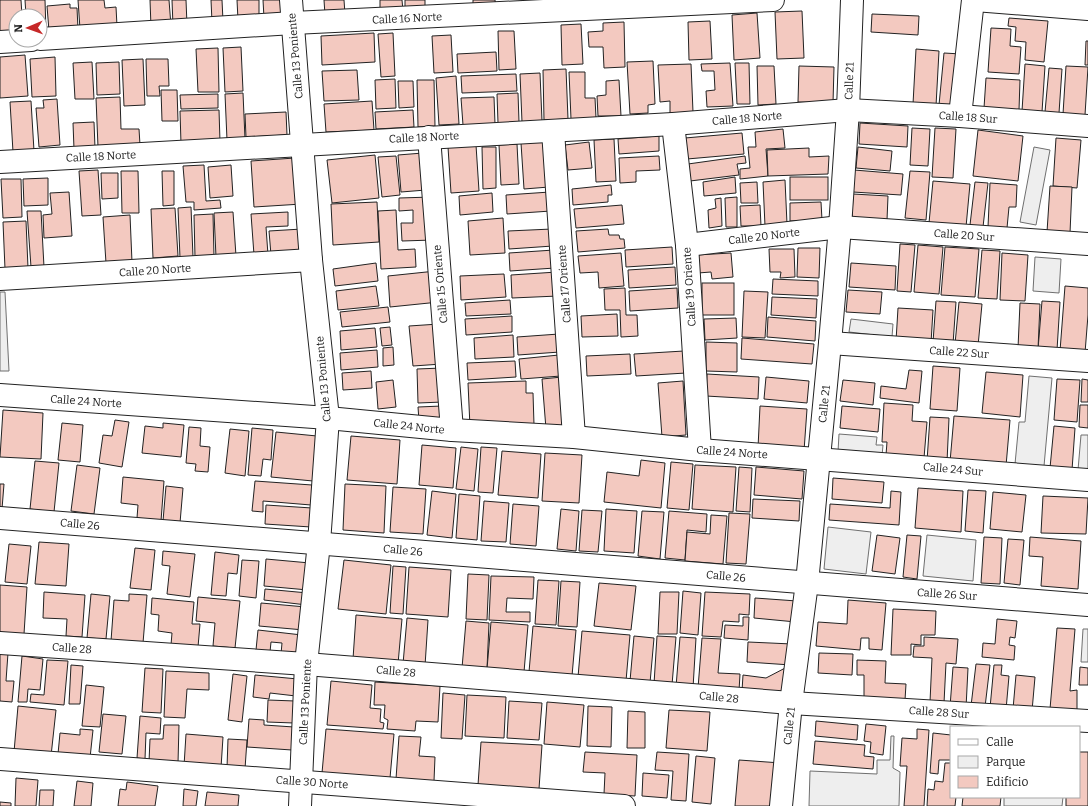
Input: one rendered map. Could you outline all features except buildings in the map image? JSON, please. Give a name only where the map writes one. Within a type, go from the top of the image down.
[{"type":"street","name":"Calle 13 Poniente","points":[[291,0],[311,260],[328,418],[319,543],[306,664],[300,806]]},
{"type":"street","name":"Calle 16 Norte","points":[[48,38],[293,23],[774,0]]},
{"type":"street","name":"Calle 21","points":[[781,806],[791,702],[807,583],[830,342],[848,110],[852,0]]},
{"type":"street","points":[[960,116],[974,0],[1088,10]]},
{"type":"street","name":"Calle 18 Sur","points":[[848,110],[960,116],[1088,126]]},
{"type":"street","name":"Calle 18 Norte","points":[[0,162],[673,124],[848,110]]},
{"type":"street","name":"Calle 19 Oriente","points":[[673,124],[687,245],[700,450]]},
{"type":"street","name":"Calle 17 Oriente","points":[[553,131],[574,438]]},
{"type":"street","name":"Calle 15 Oriente","points":[[429,137],[452,430]]},
{"type":"street","name":"Calle 20 Sur","points":[[840,227],[1088,244]]},
{"type":"street","name":"Calle 20 Norte","points":[[687,245],[840,227]]},
{"type":"street","name":"Calle 20 Norte","points":[[0,279],[311,260]]},
{"type":"street","name":"Calle 22 Sur","points":[[830,342],[1088,361]]},
{"type":"street","name":"Calle 24 Norte","points":[[0,395],[328,418],[452,430],[574,438],[700,450],[818,458]]},
{"type":"street","name":"Calle 24 Sur","points":[[818,458],[1088,480]]},
{"type":"street","name":"Calle 26","points":[[0,518],[807,583]]},
{"type":"street","name":"Calle 26 Sur","points":[[807,583],[1088,605]]},
{"type":"street","name":"Calle 28","points":[[0,643],[306,664],[791,702]]},
{"type":"street","name":"Calle 28 Sur","points":[[791,702],[1088,721]]},
{"type":"street","name":"Calle 30 Norte","points":[[0,759],[624,806]]},
{"type":"green space","points":[[1034,147],[1050,150],[1036,225],[1020,222]]},
{"type":"green space","points":[[1035,257],[1061,259],[1059,293],[1033,291]]},
{"type":"green space","points":[[0,292],[5,292],[9,371],[0,371]]},
{"type":"green space","points":[[851,319],[893,324],[892,337],[849,332]]},
{"type":"green space","points":[[1029,376],[1052,378],[1044,466],[1015,464],[1019,422],[1025,422]]},
{"type":"green space","points":[[839,434],[877,437],[876,445],[883,445],[882,456],[838,452]]},
{"type":"green space","points":[[1081,435],[1088,435],[1088,470],[1078,470]]},
{"type":"green space","points":[[828,527],[871,532],[866,574],[824,569]]},
{"type":"green space","points":[[927,535],[976,540],[973,581],[923,576]]},
{"type":"green space","points":[[1083,629],[1088,629],[1088,662],[1081,662]]},
{"type":"green space","points":[[891,736],[894,736],[893,768],[900,772],[899,806],[809,806],[810,771],[877,774],[877,760],[890,760]]},
{"type":"green space","points":[[1004,798],[1063,798],[1062,806],[1004,806]]}]
